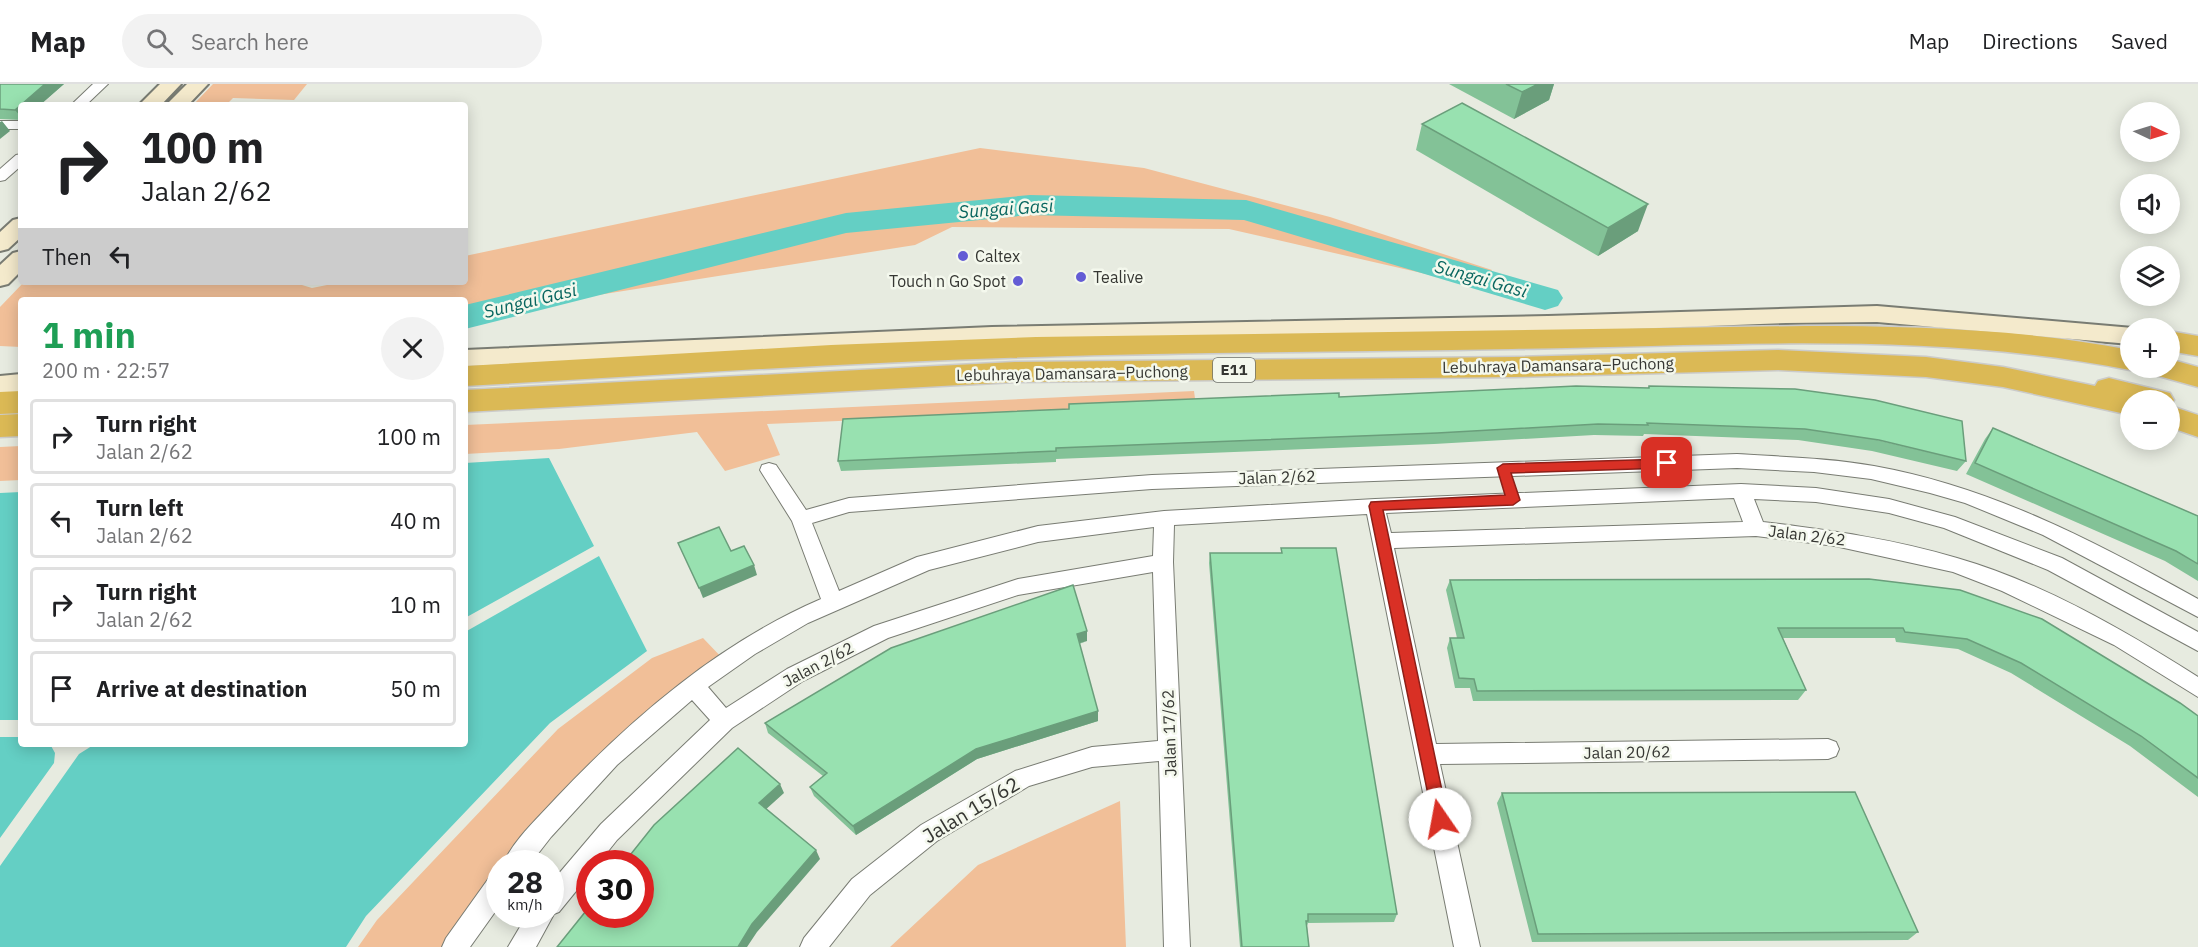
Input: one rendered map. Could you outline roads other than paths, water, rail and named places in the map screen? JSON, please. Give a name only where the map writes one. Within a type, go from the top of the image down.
[{"type":"highway","name":"E11","points":[[468,376],[831,354],[1036,347],[1795,335],[1934,335],[2027,343],[2120,358]]},
{"type":"highway","points":[[2180,342],[2198,344]]},
{"type":"highway","name":"Lebuhraya Damansara–Puchong","points":[[468,401],[1015,372],[1514,367],[1778,360],[1902,365],[2003,377]]},
{"type":"highway","points":[[2180,372],[2198,376]]},
{"type":"highway","points":[[2003,377],[2054,376],[2120,391]]},
{"type":"highway","points":[[2003,377],[2120,402]]},
{"type":"highway","points":[[0,403],[18,402]]},
{"type":"highway","points":[[2180,404],[2198,405]]},
{"type":"highway","points":[[2180,406],[2198,411]]},
{"type":"highway","points":[[2180,420],[2198,426]]},
{"type":"highway","points":[[0,426],[18,425]]},
{"type":"main road","points":[[152,102],[171,84]]},
{"type":"main road","points":[[179,102],[198,84]]},
{"type":"main road","points":[[0,244],[18,228]]},
{"type":"main road","points":[[0,279],[18,261]]},
{"type":"main road","points":[[468,358],[992,335],[1548,324],[1786,315],[1877,314],[2120,335]]},
{"type":"main road","points":[[0,385],[18,384]]},
{"type":"street","points":[[81,102],[101,84]]},
{"type":"street","points":[[0,125],[18,125]]},
{"type":"street","points":[[0,177],[18,161]]},
{"type":"street","name":"Jalan 2/62","points":[[801,519],[849,505],[1152,482],[1737,461],[1821,465],[1891,476],[1961,495],[2025,519],[2129,570],[2198,609]]},
{"type":"street","points":[[1503,468],[1513,500]]},
{"type":"street","points":[[769,470],[801,519],[833,602]]},
{"type":"street","points":[[1741,490],[1756,529]]},
{"type":"street","name":"Jalan 2/62","points":[[526,850],[609,758],[693,686],[775,632],[833,602],[924,563],[1038,534],[1164,518],[1741,490],[1816,495],[1890,506],[1948,522],[2055,564],[2198,642]]},
{"type":"street","points":[[1376,506],[1467,947]]},
{"type":"street","name":"Jalan 17/62","points":[[1164,518],[1163,562],[1177,947]]},
{"type":"street","name":"Jalan 2/62","points":[[1383,542],[1756,529],[1835,538],[1955,565],[2009,585],[2121,639],[2198,688]]},
{"type":"street","name":"Jalan 2/62","points":[[564,886],[609,832],[724,721],[795,675],[881,632],[1018,587],[1163,562]]},
{"type":"street","points":[[693,686],[724,721]]},
{"type":"street","name":"Jalan 20/62","points":[[1426,754],[1828,749]]},
{"type":"street","name":"Jalan 15/62","points":[[813,947],[861,887],[929,833],[1023,778],[1092,757],[1170,750]]},
{"type":"street","points":[[455,947],[486,903]]},
{"type":"street","points":[[521,947],[533,928]]},
{"type":"water","points":[[549,458],[594,546],[468,616],[468,463]]},
{"type":"water","points":[[18,492],[18,720],[0,720],[0,493]]},
{"type":"water","points":[[599,556],[647,651],[550,723],[366,916],[346,947],[0,947],[0,866],[79,754],[90,747],[468,747],[468,630]]},
{"type":"water","points":[[0,737],[18,737],[18,747],[52,747],[55,753],[54,763],[0,838]]},
{"type":"waterway","name":"Sungai Gasi","points":[[468,316],[846,223],[1030,205],[1246,210],[1545,298]]},
{"type":"place","name":"Caltex","points":[[963,256]]},
{"type":"place","name":"Tealive","points":[[1081,277]]},
{"type":"place","name":"Touch n Go Spot","points":[[1018,281]]}]
